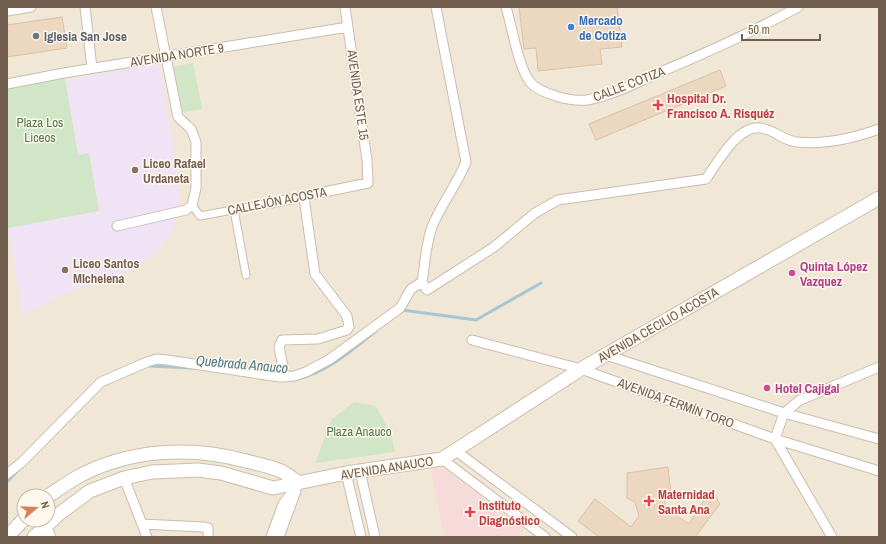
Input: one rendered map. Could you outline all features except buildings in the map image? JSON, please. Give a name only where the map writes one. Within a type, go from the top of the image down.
[{"type":"main road","name":"AVENIDA CECILIO ACOSTA","points":[[442,459],[456,452],[581,369],[879,198]]},
{"type":"main road","points":[[56,491],[81,475],[103,466],[150,454],[174,452],[199,452],[225,455],[280,471],[299,483]]},
{"type":"main road","name":"AVENIDA ANAUCO","points":[[56,519],[90,491],[124,478],[152,472],[198,470],[221,473],[273,488],[346,473],[442,459]]},
{"type":"main road","points":[[7,537],[16,527]]},
{"type":"main road","name":"AVENIDA ANAUCO","points":[[34,537],[45,528]]},
{"type":"street","points":[[7,11],[31,7]]},
{"type":"street","points":[[85,7],[92,68]]},
{"type":"street","points":[[117,226],[166,216],[186,210],[192,205],[196,188],[196,142],[191,129],[178,117],[156,7]]},
{"type":"street","name":"AVENIDA ESTE 15","points":[[345,7],[369,176],[368,183]]},
{"type":"street","points":[[436,7],[466,162],[459,180],[442,206],[431,229],[422,282],[427,290],[494,247],[535,213],[558,200],[706,179],[737,137],[759,128],[772,132],[786,140],[813,143],[860,135],[879,129]]},
{"type":"street","name":"CALLE COTIZA","points":[[506,7],[521,62],[531,83],[548,93],[564,99],[586,100],[618,91],[750,34],[798,7]]},
{"type":"street","name":"AVENIDA NORTE 9","points":[[7,84],[92,68],[348,27]]},
{"type":"street","name":"CALLEJÓN ACOSTA","points":[[192,205],[200,216],[304,198],[368,183]]},
{"type":"street","points":[[285,377],[279,347],[282,340],[318,339],[347,330],[349,327],[347,316],[315,274],[304,198]]},
{"type":"street","points":[[234,210],[246,275]]},
{"type":"street","points":[[7,474],[101,382],[147,362],[158,359],[285,377],[294,376],[306,372],[330,359],[400,308],[411,289],[422,282]]},
{"type":"street","name":"AVENIDA FERMÍN TORO","points":[[472,340],[581,369],[776,439],[879,471]]},
{"type":"street","name":"AVENIDA FERMÍN TORO","points":[[606,355],[784,413],[879,439]]},
{"type":"street","points":[[832,537],[776,439],[784,413],[800,400],[879,367]]},
{"type":"street","points":[[456,452],[572,537]]},
{"type":"street","name":"AVENIDA ANAUCO","points":[[442,459],[545,537]]},
{"type":"street","points":[[360,471],[375,537]]},
{"type":"street","points":[[346,473],[361,537]]},
{"type":"street","points":[[124,478],[147,537]]},
{"type":"street","points":[[271,537],[283,504],[299,483]]},
{"type":"street","points":[[279,537],[299,483]]},
{"type":"street","points":[[142,524],[203,526],[208,528],[208,537]]},
{"type":"shaded area","points":[[7,7],[879,7],[879,537],[7,537]]},
{"type":"shaded area","name":"Liceo Rafael Urdaneta","points":[[159,64],[180,184],[179,208],[173,231],[157,252],[138,266],[115,278],[59,296],[23,316],[8,228],[99,211],[89,153],[78,155],[65,79]]},
{"type":"shaded area","name":"Instituto Diagnóstico","points":[[430,466],[447,471],[524,530],[518,537],[444,537]]},
{"type":"green space","points":[[193,63],[202,109],[181,113],[172,67]]},
{"type":"green space","name":"Plaza Los Liceos","points":[[64,73],[78,155],[89,153],[99,211],[8,228],[7,84]]},
{"type":"green space","name":"Plaza Anauco","points":[[354,402],[376,406],[390,432],[395,452],[315,463],[332,419]]},
{"type":"waterway","name":"Quebrada Anauco","points":[[402,310],[476,320],[541,283]]},
{"type":"waterway","name":"Quebrada Anauco","points":[[298,379],[330,366],[376,331]]},
{"type":"waterway","name":"Quebrada Anauco","points":[[149,366],[193,368]]},
{"type":"waterway","name":"Quebrada Anauco","points":[[7,482],[18,470]]},
{"type":"place","name":"Mercado de Cotiza","points":[[571,27]]},
{"type":"place","name":"Iglesia San Jose","points":[[36,36]]},
{"type":"place","name":"Hospital Dr. Francisco A. Risquéz","points":[[658,105]]},
{"type":"place","name":"Liceo Rafael Urdaneta","points":[[135,170]]},
{"type":"place","name":"Liceo Santos MIchelena","points":[[65,270]]},
{"type":"place","name":"Quinta López Vazquez","points":[[792,273]]},
{"type":"place","name":"Hotel Cajigal","points":[[767,388]]},
{"type":"place","name":"Maternidad Santa Ana","points":[[649,501]]},
{"type":"place","name":"Instituto Diagnóstico","points":[[470,512]]}]
